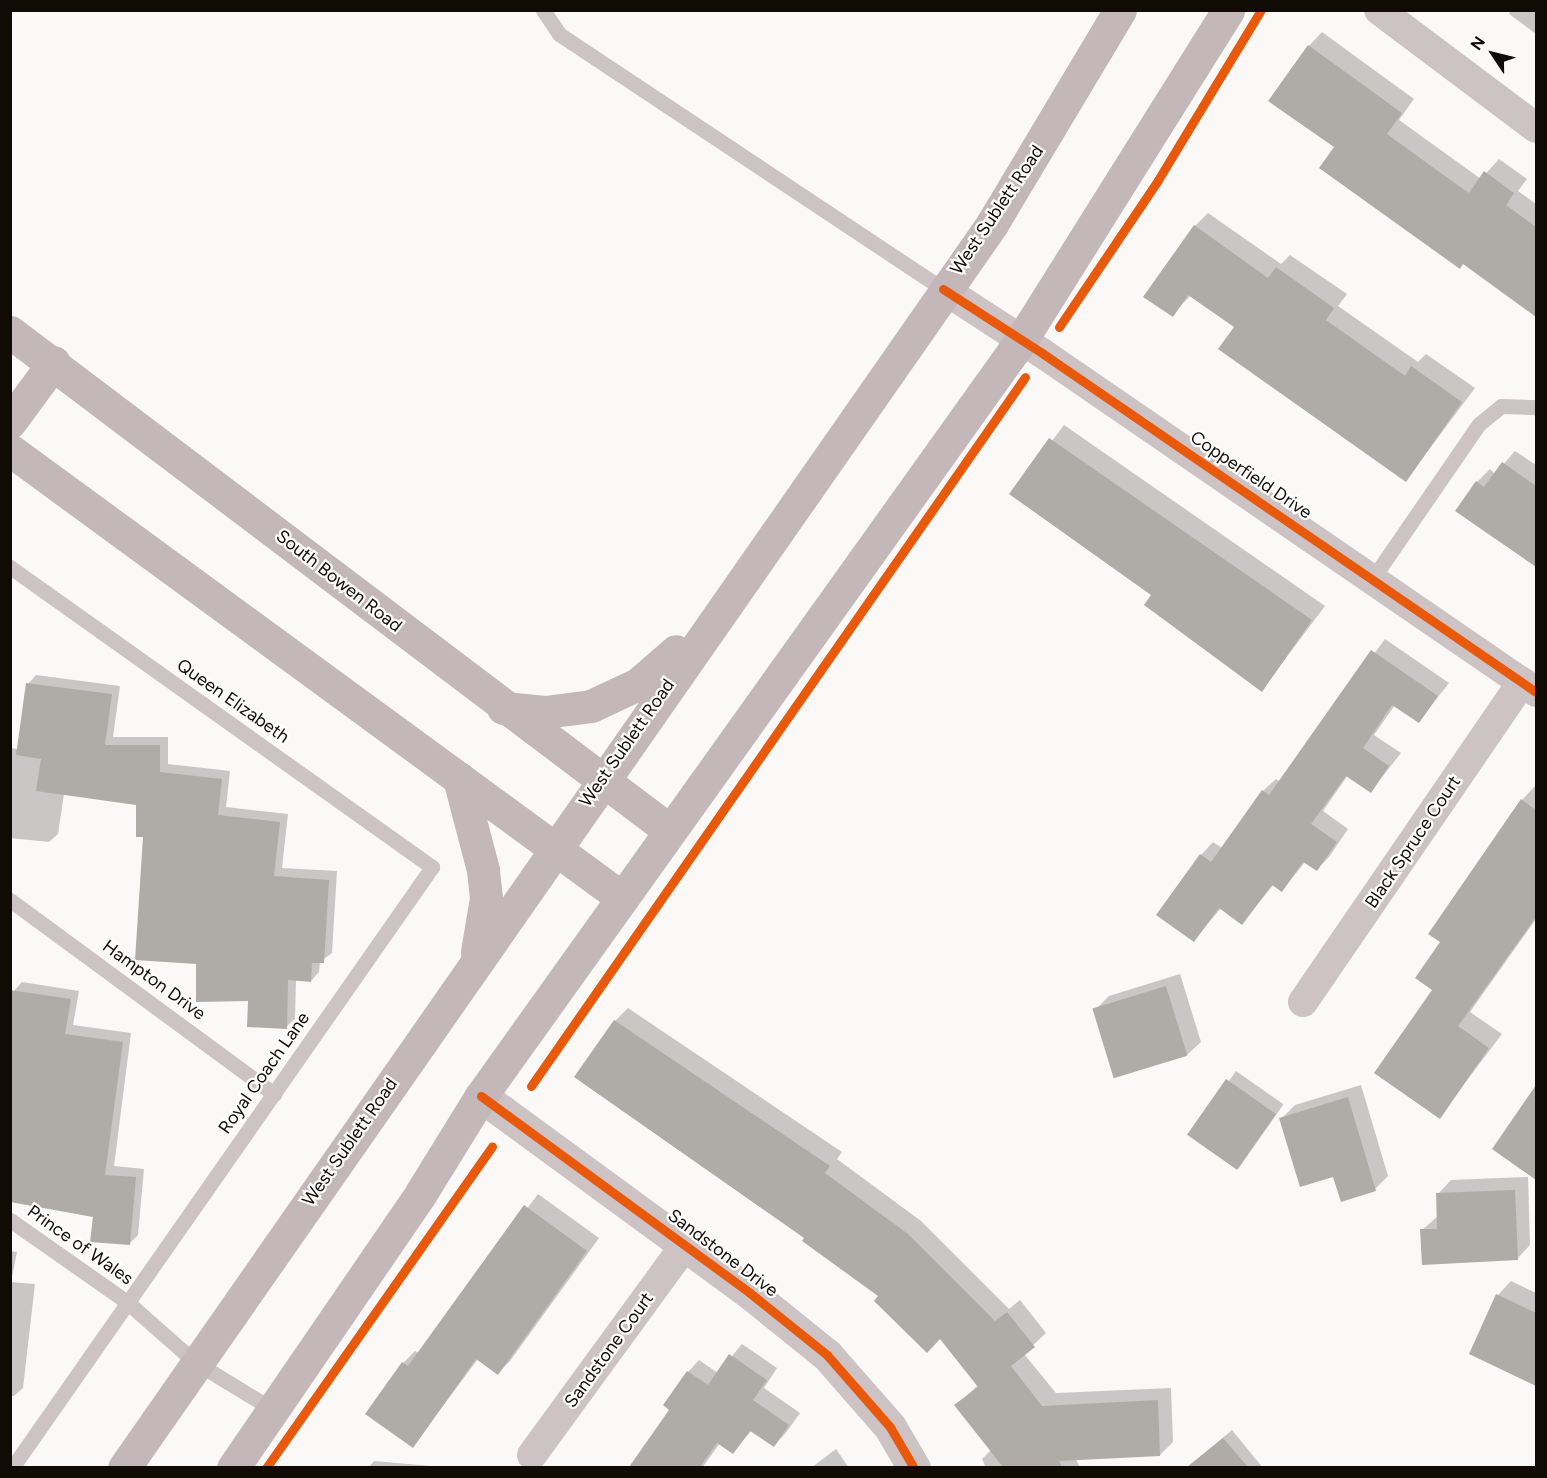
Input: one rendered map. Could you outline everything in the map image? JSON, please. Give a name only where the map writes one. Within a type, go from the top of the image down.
[{"type":"main road","name":"West Sublett Road","points":[[124,1467],[943,289],[992,224],[1120,10]]},
{"type":"main road","points":[[233,1467],[421,1193],[481,1096],[621,897],[1022,339],[1228,10]]},
{"type":"main road","name":"South Bowen Road","points":[[10,332],[54,362],[503,708],[669,830]]},
{"type":"main road","points":[[10,422],[54,362]]},
{"type":"main road","points":[[10,450],[621,897]]},
{"type":"main road","points":[[503,708],[545,712],[591,706],[638,684],[713,619]]},
{"type":"main road","points":[[459,778],[482,852],[486,898],[476,961]]},
{"type":"street","points":[[1379,10],[1536,128]]},
{"type":"street","name":"Copperfield Drive","points":[[943,289],[1022,339],[1529,687]]},
{"type":"street","name":"Black Spruce Court","points":[[1303,1002],[1529,687]]},
{"type":"street","name":"Sandstone Drive","points":[[481,1096],[685,1245],[827,1355],[890,1427],[914,1467]]},
{"type":"street","name":"Sandstone Court","points":[[532,1455],[685,1245]]},
{"type":"lane","points":[[543,10],[559,34],[943,289]]},
{"type":"lane","points":[[1373,578],[1479,424],[1501,406],[1536,406]]},
{"type":"lane","name":"Queen Elizabeth","points":[[10,567],[432,867]]},
{"type":"lane","name":"Royal Coach Lane","points":[[12,1467],[432,867]]},
{"type":"lane","name":"Hampton Drive","points":[[10,900],[274,1094]]},
{"type":"lane","name":"Prince of Wales","points":[[10,1220],[127,1302],[195,1362],[272,1409]]},
{"type":"building","points":[[1308,45],[1402,113],[1387,134],[1442,174],[1469,193],[1484,171],[1514,193],[1506,205],[1536,227],[1536,317],[1463,264],[1460,269],[1319,168],[1334,147],[1268,101]]},
{"type":"building","points":[[1194,225],[1268,278],[1276,267],[1334,308],[1326,320],[1405,376],[1411,366],[1462,402],[1406,482],[1218,349],[1234,327],[1188,295],[1173,317],[1143,297]]},
{"type":"building","points":[[1049,438],[1312,620],[1262,692],[1144,605],[1151,595],[1009,494]]},
{"type":"building","points":[[1502,462],[1536,486],[1536,567],[1455,511],[1476,481],[1484,487]]},
{"type":"building","points":[[1371,650],[1438,696],[1419,723],[1392,705],[1363,748],[1389,766],[1371,793],[1346,776],[1311,824],[1337,842],[1317,871],[1303,862],[1282,892],[1272,885],[1242,925],[1219,908],[1194,942],[1156,915],[1200,854],[1211,862],[1262,790],[1269,795]]},
{"type":"building","points":[[26,683],[112,694],[105,745],[160,745],[160,772],[222,779],[218,815],[280,822],[274,876],[329,880],[324,963],[312,963],[311,982],[288,980],[287,1029],[247,1027],[248,1001],[196,1002],[196,964],[135,960],[143,837],[136,837],[136,805],[36,791],[41,759],[16,755]]},
{"type":"building","points":[[1521,799],[1536,810],[1536,917],[1458,1026],[1489,1048],[1440,1119],[1374,1073],[1432,990],[1415,978],[1440,942],[1428,934]]},
{"type":"building","points":[[1166,986],[1187,1056],[1114,1078],[1092,1009]]},
{"type":"building","points":[[10,990],[71,999],[65,1034],[123,1042],[105,1175],[136,1177],[130,1245],[90,1242],[93,1217],[10,1202]]},
{"type":"building","points":[[614,1020],[830,1166],[825,1173],[908,1234],[995,1321],[1007,1312],[1035,1347],[1011,1366],[1042,1406],[1158,1400],[1160,1456],[1059,1461],[1062,1467],[1003,1467],[954,1405],[978,1387],[940,1339],[927,1353],[874,1301],[878,1296],[802,1241],[804,1238],[574,1077]]},
{"type":"building","points":[[1226,1079],[1276,1114],[1237,1170],[1187,1135]]},
{"type":"building","points":[[1536,1085],[1536,1180],[1492,1149]]},
{"type":"building","points":[[1348,1097],[1376,1191],[1341,1202],[1333,1177],[1300,1187],[1279,1118]]},
{"type":"building","points":[[1515,1190],[1518,1260],[1422,1265],[1420,1229],[1437,1229],[1436,1193]]},
{"type":"building","points":[[524,1205],[587,1251],[498,1375],[476,1359],[413,1448],[365,1414],[402,1362],[408,1366]]},
{"type":"building","points":[[1496,1294],[1536,1313],[1536,1386],[1469,1354]]},
{"type":"building","points":[[729,1354],[767,1380],[753,1400],[789,1425],[774,1447],[750,1431],[733,1454],[717,1443],[700,1467],[629,1467],[669,1410],[663,1405],[687,1371],[708,1385]]},
{"type":"building","points":[[1223,1438],[1248,1467],[1187,1467]]},
{"type":"cycle path","points":[[1059,327],[1158,180],[1261,10]]},
{"type":"cycle path","points":[[943,289],[1042,353],[1536,692]]},
{"type":"cycle path","points":[[531,1086],[1025,377]]},
{"type":"cycle path","points":[[481,1096],[750,1293],[827,1355],[890,1427],[914,1468]]},
{"type":"cycle path","points":[[266,1468],[492,1146]]}]
